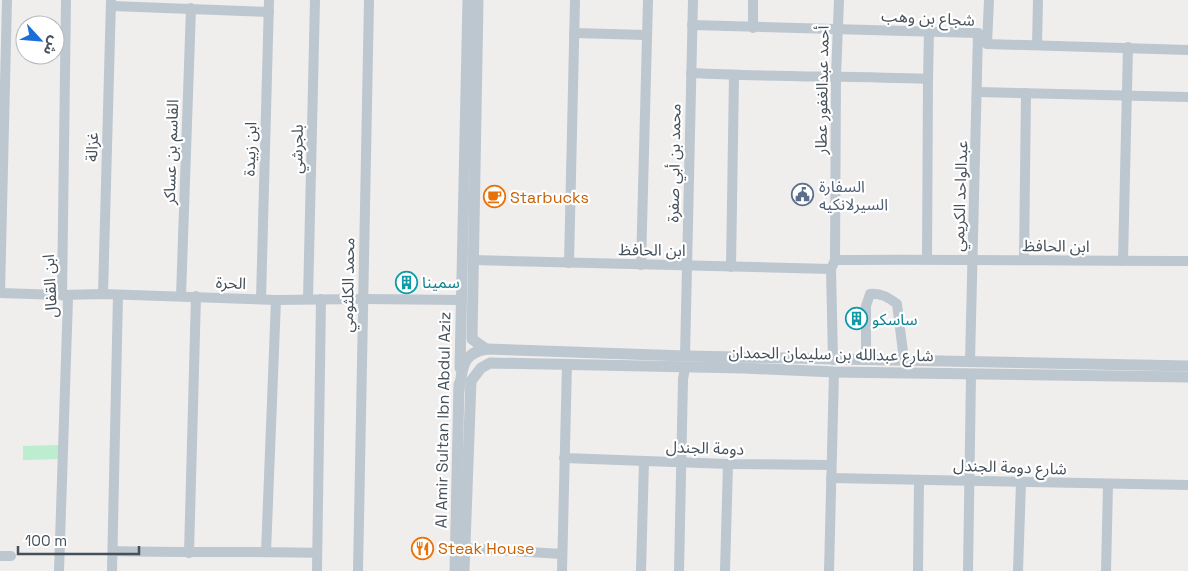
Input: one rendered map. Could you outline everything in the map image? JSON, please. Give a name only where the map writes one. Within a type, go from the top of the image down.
[{"type":"street","points":[[0,293],[3,42],[7,0]]},
{"type":"street","name":"ابن القفال","points":[[60,571],[68,298],[62,295],[66,0]]},
{"type":"street","name":"ابن زبيدة","points":[[261,299],[269,0]]},
{"type":"street","name":"بلجرشي","points":[[308,299],[315,0]]},
{"type":"street","name":"محمد الكلثومي","points":[[358,571],[369,0]]},
{"type":"street","name":"Al Amir Sultan Ibn Abdul Aziz","points":[[466,340],[462,300],[468,0]]},
{"type":"street","name":"Al Amir Sultan Ibn Abdul Aziz","points":[[455,571],[459,390],[466,340],[473,260],[478,0]]},
{"type":"street","points":[[569,263],[575,0]]},
{"type":"street","points":[[641,265],[648,0]]},
{"type":"street","name":"محمد بن أبي صفرة","points":[[679,571],[693,0]]},
{"type":"street","points":[[753,0],[753,28]]},
{"type":"street","name":"أحمد عبدالغفور عطار","points":[[833,360],[836,76],[839,0]]},
{"type":"street","points":[[987,44],[989,0]]},
{"type":"street","points":[[1036,45],[1038,0]]},
{"type":"street","points":[[111,3],[269,12]]},
{"type":"street","name":"غزالة","points":[[103,294],[111,3]]},
{"type":"street","name":"القاسم بن عساكر","points":[[181,296],[191,8]]},
{"type":"street","name":"شجاع بن وهب","points":[[692,26],[838,28],[978,33],[987,44],[1188,50]]},
{"type":"street","points":[[927,259],[930,31]]},
{"type":"street","points":[[574,33],[646,35]]},
{"type":"street","name":"عبدالواحد الكريمي","points":[[970,361],[978,33]]},
{"type":"street","points":[[1123,261],[1128,47]]},
{"type":"street","points":[[691,73],[734,76],[836,76],[928,79]]},
{"type":"street","points":[[731,267],[734,76]]},
{"type":"street","points":[[978,92],[1127,94],[1188,97]]},
{"type":"street","points":[[1024,260],[1026,93]]},
{"type":"street","name":"ابن الحافظ","points":[[473,260],[731,267],[927,259],[973,261],[1188,261]]},
{"type":"street","name":"الحرة","points":[[0,293],[118,294],[276,300],[363,298],[462,300]]},
{"type":"street","points":[[112,571],[118,294]]},
{"type":"street","points":[[866,359],[866,306],[870,294],[877,294],[886,296],[897,304],[904,360]]},
{"type":"street","points":[[189,553],[196,296]]},
{"type":"street","points":[[317,571],[321,299]]},
{"type":"street","points":[[266,552],[276,300]]},
{"type":"street","points":[[459,390],[463,366],[471,356],[462,349],[466,340]]},
{"type":"street","name":"Al Amir Sultan Ibn Abdul Aziz","points":[[466,340],[486,349]]},
{"type":"street","points":[[474,377],[490,363],[480,358],[480,353],[486,349]]},
{"type":"street","name":"شارع عبدالله بن سليمان الحمدان","points":[[1188,366],[866,359],[833,360],[685,362],[567,364],[480,364],[471,356],[486,349],[685,362],[744,368],[834,372],[1188,378]]},
{"type":"street","name":"Al Amir Sultan Ibn Abdul Aziz","points":[[464,571],[474,377],[471,356]]},
{"type":"street","points":[[562,571],[567,364]]},
{"type":"street","points":[[829,571],[834,372]]},
{"type":"street","points":[[968,571],[971,374]]},
{"type":"street","name":"دومة الجندل","points":[[564,458],[728,464],[832,465]]},
{"type":"street","points":[[641,571],[644,461]]},
{"type":"street","points":[[725,571],[728,464]]},
{"type":"street","name":"شارع دومة الجندل","points":[[831,478],[1188,485]]},
{"type":"street","points":[[918,571],[920,480]]},
{"type":"street","points":[[1018,571],[1021,482]]},
{"type":"street","points":[[1106,571],[1108,484]]},
{"type":"street","points":[[465,548],[562,554]]},
{"type":"street","points":[[113,551],[317,553]]},
{"type":"street","points":[[0,556],[11,556]]},
{"type":"green space","points":[[59,445],[59,459],[23,460],[23,446]]},
{"type":"place","name":"السفارة السيرلانكيه","points":[[803,195]]},
{"type":"place","name":"Starbucks","points":[[494,197]]},
{"type":"place","name":"سمينا","points":[[406,282]]},
{"type":"place","name":"ساسكو","points":[[856,319]]},
{"type":"place","name":"Steak House","points":[[422,548]]}]
